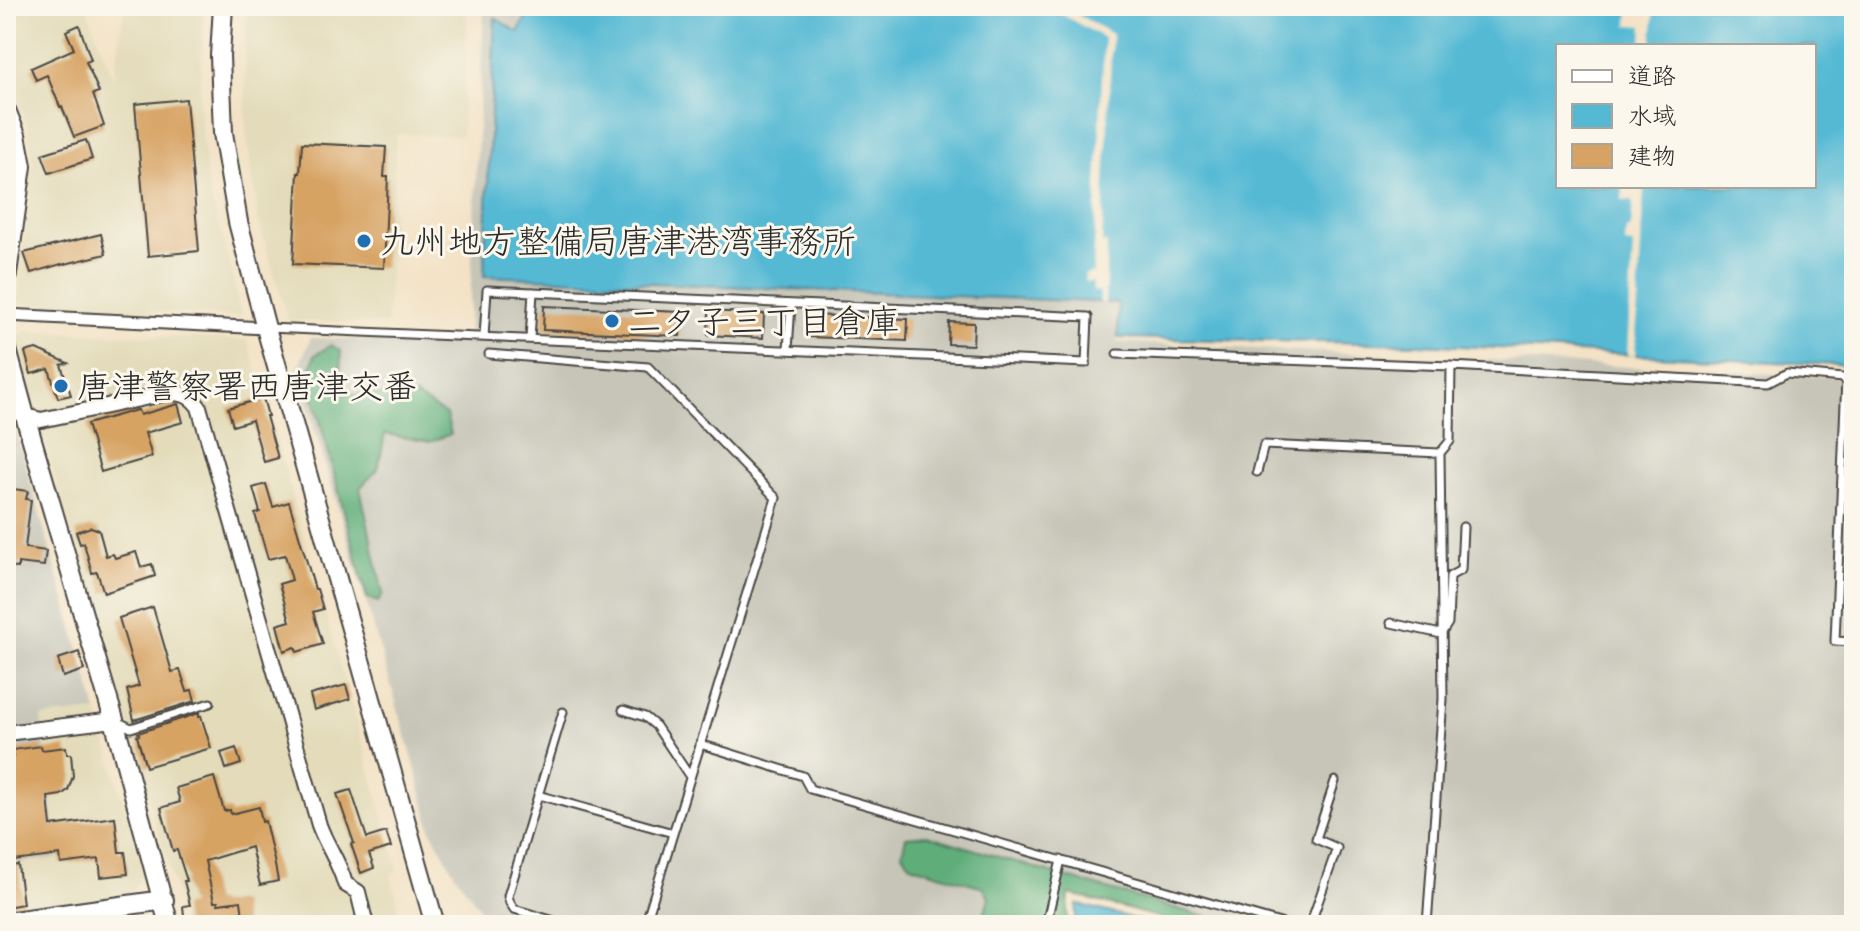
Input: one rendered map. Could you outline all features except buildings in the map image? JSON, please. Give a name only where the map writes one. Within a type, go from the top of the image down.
[{"type":"street","points":[[223,6],[220,56],[223,133],[238,222],[435,925]]},
{"type":"street","points":[[6,110],[16,135],[22,166],[6,281]]},
{"type":"street","points":[[6,315],[266,328]]},
{"type":"street","points":[[6,346],[15,416],[114,720],[169,925]]},
{"type":"street","points":[[15,416],[41,420],[168,393],[182,393],[192,398],[199,407],[319,825],[345,884],[358,892],[366,925]]},
{"type":"street","points":[[6,733],[114,720]]},
{"type":"street","points":[[6,922],[164,900]]},
{"type":"lane","points":[[266,328],[1086,363],[1088,317],[487,290],[484,337]]},
{"type":"lane","points":[[530,339],[533,292]]},
{"type":"lane","points":[[788,350],[791,304]]},
{"type":"lane","points":[[489,354],[648,367],[776,498],[645,925]]},
{"type":"lane","points":[[1117,354],[1451,366],[1768,383],[1787,373],[1850,379],[1835,641],[1854,642]]},
{"type":"lane","points":[[1427,925],[1443,699],[1440,453],[1450,441],[1451,366]]},
{"type":"lane","points":[[1257,472],[1264,445],[1440,453]]},
{"type":"lane","points":[[1441,634],[1448,623],[1450,576],[1461,570],[1463,527]]},
{"type":"lane","points":[[1391,623],[1441,634]]},
{"type":"lane","points":[[114,720],[131,728],[210,703]]},
{"type":"lane","points":[[623,710],[645,717],[656,726],[690,777]]},
{"type":"lane","points":[[563,712],[508,896],[514,909],[568,925]]},
{"type":"lane","points":[[700,744],[803,776],[810,789],[1287,925]]},
{"type":"lane","points":[[1310,925],[1337,848],[1316,839],[1335,781]]},
{"type":"lane","points":[[538,795],[673,833]]},
{"type":"lane","points":[[1046,925],[1061,860]]},
{"type":"shaded area","points":[[6,6],[86,6],[114,82],[124,6],[204,6],[199,106],[208,188],[232,272],[241,317],[17,303],[33,163],[27,125],[6,73]]},
{"type":"shaded area","points":[[247,6],[451,6],[467,16],[462,136],[396,134],[387,324],[288,320],[258,218],[246,131]]},
{"type":"shaded area","points":[[486,6],[511,6],[518,10],[521,6],[1062,6],[1556,185],[1854,366],[1417,344],[1118,338],[1116,342],[1854,378],[1854,925],[1221,925],[1220,921],[1068,879],[1061,925],[500,925],[483,913],[454,873],[431,830],[414,763],[297,370],[311,338],[468,342]]},
{"type":"shaded area","points":[[26,331],[248,340],[398,869],[391,876],[399,909],[393,917],[337,925],[182,925],[178,899],[15,339]]},
{"type":"shaded area","points":[[6,398],[97,711],[41,717],[58,858],[6,865]]},
{"type":"shaded area","points":[[97,711],[144,872],[125,902],[155,925],[6,925],[6,865],[58,858],[41,717]]},
{"type":"green space","points":[[331,345],[341,351],[340,394],[415,396],[446,415],[451,434],[430,442],[385,434],[378,469],[360,488],[383,594],[378,602],[367,598],[308,376],[315,355]]},
{"type":"green space","points":[[927,835],[1221,921],[1221,925],[1188,925],[1069,894],[1067,925],[981,925],[989,897],[983,887],[913,866],[902,854],[906,837]]},
{"type":"water","points":[[533,6],[1854,6],[1854,366],[1417,344],[1118,338],[1118,303],[484,276],[495,18],[518,32]]},
{"type":"water","points":[[1077,904],[1158,925],[1075,925]]},
{"type":"pier","points":[[1047,6],[1062,6],[1112,34],[1102,243],[1107,243],[1105,303],[1100,303],[1100,292],[1093,291],[1093,282],[1085,282],[1085,274],[1093,273],[1104,38]]},
{"type":"pier","points":[[1629,6],[1654,7],[1652,44],[1642,44],[1643,26],[1628,25]]},
{"type":"pier","points":[[1623,188],[1644,188],[1635,356],[1627,355],[1633,245],[1625,244],[1626,230],[1631,228],[1633,201],[1622,200]]},
{"type":"place","name":"九州地方整備局唐津港湾事務所","points":[[364,241]]},
{"type":"place","name":"二タ子三丁目倉庫","points":[[612,321]]},
{"type":"place","name":"唐津警察署西唐津交番","points":[[61,386]]}]
